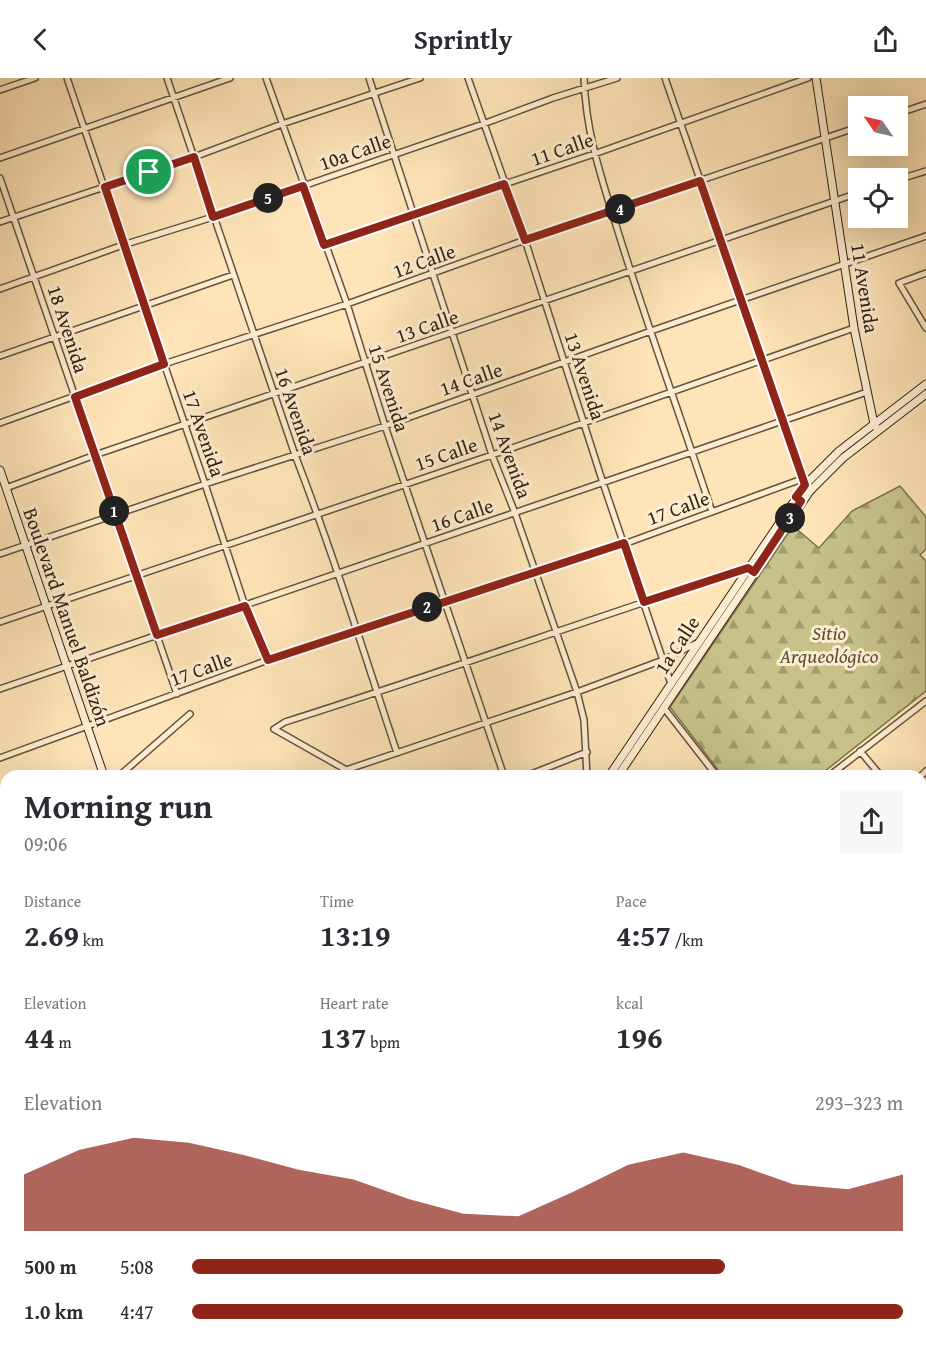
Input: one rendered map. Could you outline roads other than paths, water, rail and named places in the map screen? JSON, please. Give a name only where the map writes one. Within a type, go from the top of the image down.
[{"type":"main road","name":"11 Avenida","points":[[816,78],[854,328],[876,427]]},
{"type":"main road","name":"1a Calle","points":[[613,770],[799,499],[926,384]]},
{"type":"main road","name":"1a Calle","points":[[799,499],[804,482],[824,464],[926,394]]},
{"type":"main road","name":"Boulevard Manuel Baldizón","points":[[0,470],[102,770]]},
{"type":"main road","name":"1a Calle","points":[[622,770],[751,570]]},
{"type":"street","points":[[0,90],[35,78]]},
{"type":"street","name":"17 Avenida","points":[[67,78],[245,606],[268,660]]},
{"type":"street","name":"16 Avenida","points":[[167,78],[295,455],[339,574],[397,753]]},
{"type":"street","points":[[0,158],[230,78]]},
{"type":"street","name":"15 Avenida","points":[[266,78],[347,304],[385,426],[502,770]]},
{"type":"street","name":"14 Avenida","points":[[369,78],[492,455],[515,513],[554,632],[577,692],[585,720],[587,770]]},
{"type":"street","points":[[0,222],[420,78]]},
{"type":"street","name":"13 Avenida","points":[[468,78],[525,240],[603,483],[671,684]]},
{"type":"street","points":[[584,78],[587,118],[594,154],[712,512]]},
{"type":"street","name":"10a Calle","points":[[0,288],[617,78]]},
{"type":"street","points":[[665,78],[804,482]]},
{"type":"street","name":"11 Calle","points":[[324,245],[415,216],[808,78]]},
{"type":"street","points":[[908,110],[926,104]]},
{"type":"street","name":"12 Calle","points":[[0,423],[164,364],[347,304],[525,240],[848,130]]},
{"type":"street","points":[[908,177],[926,171]]},
{"type":"street","name":"18 Avenida","points":[[0,178],[177,694]]},
{"type":"street","name":"13 Calle","points":[[6,488],[95,455],[848,196]]},
{"type":"street","name":"14 Calle","points":[[25,545],[385,426],[926,236]]},
{"type":"street","points":[[926,273],[899,283],[926,328]]},
{"type":"street","points":[[0,356],[233,275]]},
{"type":"street","name":"15 Calle","points":[[46,606],[492,455],[854,328]]},
{"type":"street","name":"16 Calle","points":[[66,666],[867,392]]},
{"type":"street","name":"17 Calle","points":[[87,726],[268,660],[536,573],[804,482]]},
{"type":"street","points":[[0,554],[25,545]]},
{"type":"street","points":[[699,642],[663,660],[577,692],[346,770],[274,729],[285,722],[644,602],[751,570]]},
{"type":"street","points":[[0,622],[46,606]]},
{"type":"street","points":[[0,689],[66,666]]},
{"type":"street","points":[[836,770],[926,700]]},
{"type":"street","points":[[664,708],[710,770]]},
{"type":"street","points":[[126,770],[190,714]]},
{"type":"street","points":[[0,758],[87,726]]},
{"type":"street","points":[[860,751],[876,770]]},
{"type":"street","points":[[541,770],[586,752]]},
{"type":"park label","name":"Sitio Arqueológico","points":[[829,644]]}]
